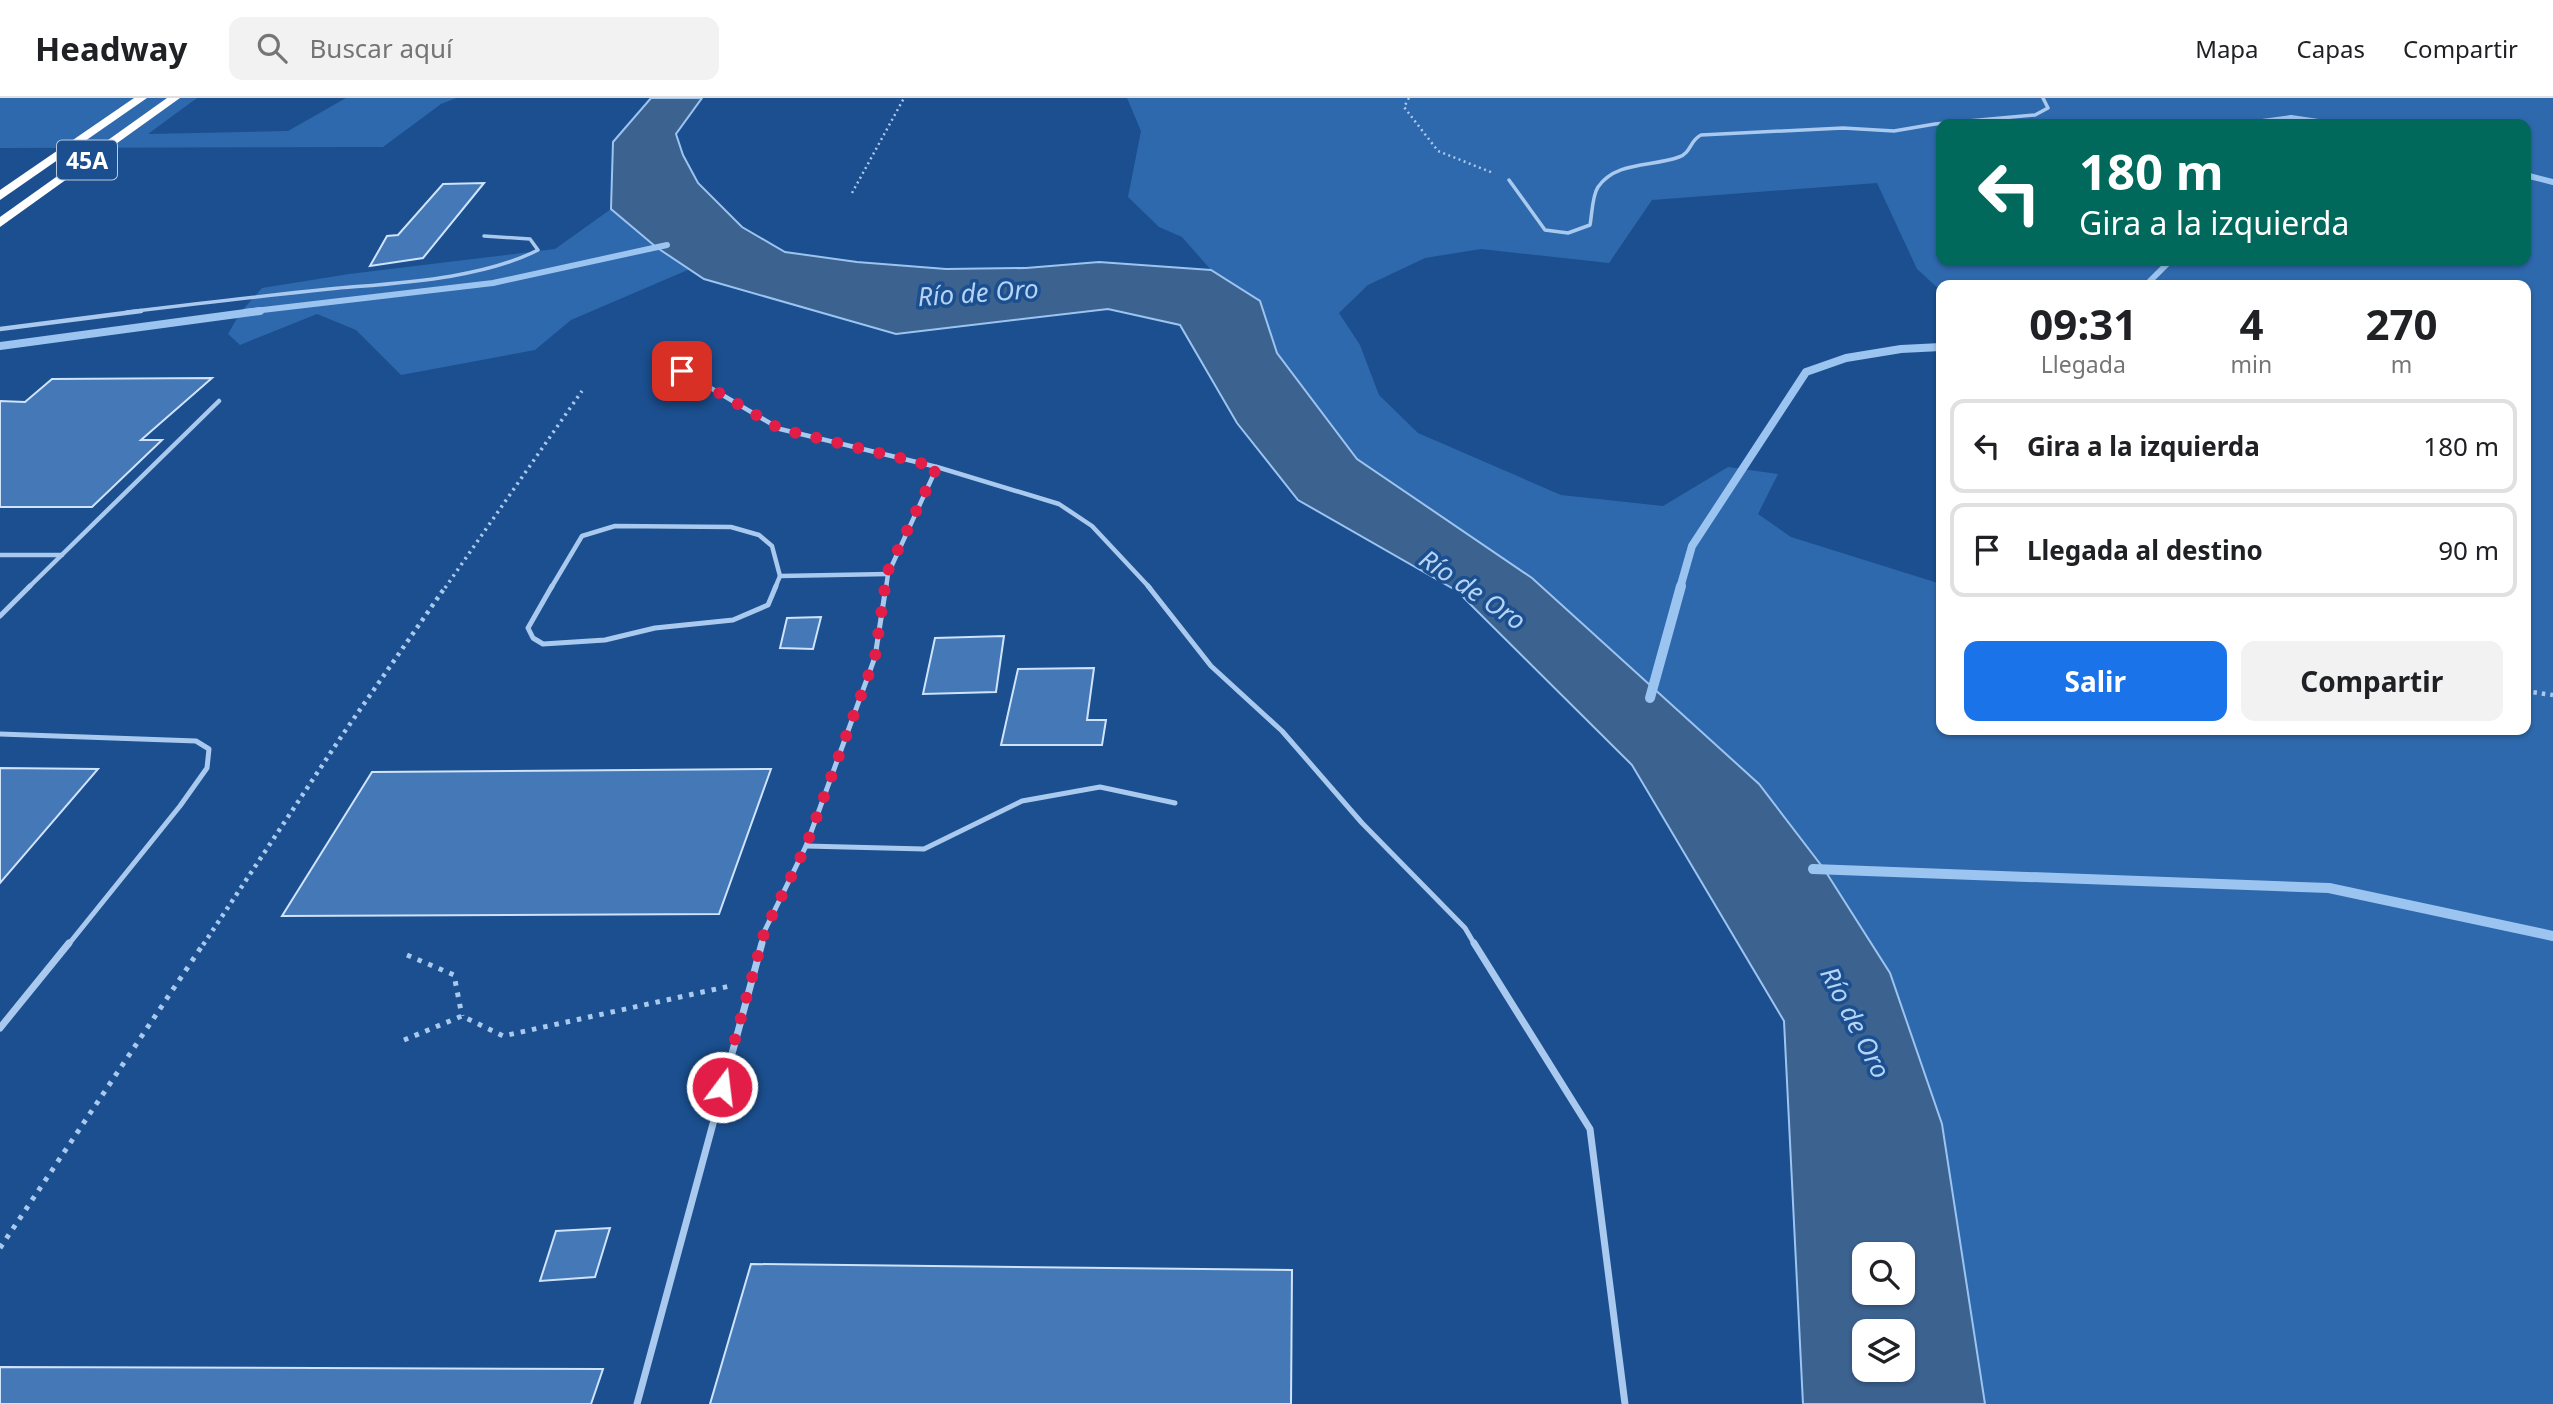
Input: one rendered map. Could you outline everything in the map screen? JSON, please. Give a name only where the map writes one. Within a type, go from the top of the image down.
[{"type":"highway","name":"45A","points":[[0,196],[141,98]]},
{"type":"highway","name":"45A","points":[[0,223],[174,98]]},
{"type":"lane","points":[[2000,119],[2035,115],[2048,108],[2043,98]]},
{"type":"lane","points":[[1509,180],[1520,190],[1527,206],[1545,230],[1564,234],[1579,232],[1590,225],[1597,188],[1619,169],[1680,157],[1689,151],[1695,138],[1701,135],[1843,128],[1894,131],[1936,124]]},
{"type":"lane","points":[[0,329],[237,298],[432,279],[520,259],[538,250],[530,239],[484,236]]},
{"type":"lane","points":[[682,371],[780,429],[937,467],[1059,504],[1092,526],[1140,576],[1212,666],[1282,731],[1363,823],[1465,928],[1590,1129],[1625,1404]]},
{"type":"lane","points":[[0,616],[219,401]]},
{"type":"lane","points":[[637,1404],[765,930],[806,846],[875,657],[887,573],[937,467]]},
{"type":"lane","points":[[615,526],[731,527],[759,535],[772,546],[780,576],[768,605],[733,620],[655,628],[605,640],[543,644],[533,638],[528,628],[582,536],[615,526]]},
{"type":"lane","points":[[0,555],[62,555]]},
{"type":"lane","points":[[780,576],[887,573]]},
{"type":"lane","points":[[0,734],[196,741],[209,749],[207,768],[180,806],[0,1028]]},
{"type":"lane","points":[[806,846],[924,849],[1022,801],[1100,787],[1175,803]]},
{"type":"path","points":[[852,193],[904,98]]},
{"type":"path","points":[[1409,98],[1404,107],[1438,151],[1509,180]]},
{"type":"path","points":[[0,1248],[343,734],[582,391]]},
{"type":"path","points":[[2531,692],[2553,695]]},
{"type":"path","points":[[407,954],[454,975],[462,1016]]},
{"type":"path","points":[[404,1040],[462,1016],[503,1037],[751,981]]},
{"type":"shaded area","points":[[0,98],[197,98],[148,134],[288,131],[346,98],[456,98],[441,104],[383,147],[0,148]]},
{"type":"shaded area","points":[[1127,98],[2553,98],[2553,1404],[1985,1404],[1942,1124],[1890,973],[1824,869],[1759,784],[1532,578],[1357,459],[1277,353],[1260,301],[1211,270],[1182,237],[1159,227],[1128,197],[1141,131]]},
{"type":"shaded area","points":[[611,209],[656,247],[690,269],[571,320],[535,350],[401,375],[356,330],[317,314],[240,345],[228,334],[240,313],[262,288],[349,274],[555,249]]},
{"type":"water","name":"Río de Oro","points":[[651,98],[702,98],[676,134],[683,155],[698,183],[742,227],[785,252],[857,262],[946,269],[1026,268],[1099,262],[1211,270],[1260,301],[1277,353],[1357,459],[1532,578],[1759,784],[1824,869],[1890,973],[1942,1124],[1985,1404],[1803,1404],[1784,1021],[1632,765],[1457,591],[1298,500],[1237,423],[1180,325],[1108,309],[896,334],[704,279],[656,247],[611,209],[613,142]]},
{"type":"building","points":[[484,183],[423,258],[370,266],[387,236],[398,235],[443,184]]},
{"type":"building","points":[[212,378],[141,440],[162,440],[92,507],[0,507],[0,401],[25,402],[52,379]]},
{"type":"building","points":[[821,617],[813,649],[780,648],[787,618]]},
{"type":"building","points":[[1004,636],[996,692],[923,694],[935,638]]},
{"type":"building","points":[[1094,668],[1087,720],[1106,720],[1102,745],[1001,745],[1018,669]]},
{"type":"building","points":[[0,768],[98,769],[0,883]]},
{"type":"building","points":[[771,769],[719,914],[282,916],[372,772]]},
{"type":"building","points":[[610,1228],[595,1277],[540,1281],[556,1231]]},
{"type":"building","points":[[751,1264],[1292,1270],[1291,1404],[710,1404]]},
{"type":"building","points":[[0,1367],[603,1369],[591,1404],[0,1404]]},
{"type":"waterway","points":[[2284,119],[2298,119]]},
{"type":"waterway","points":[[2531,176],[2553,182]]},
{"type":"waterway","points":[[245,312],[493,283],[667,245]]},
{"type":"waterway","points":[[2151,280],[2165,266]]},
{"type":"waterway","points":[[0,346],[260,311]]},
{"type":"waterway","points":[[1680,588],[1692,546],[1806,372],[1846,358],[1901,349],[1936,347]]},
{"type":"waterway","points":[[1650,698],[1681,586]]},
{"type":"waterway","points":[[1813,869],[2329,888],[2553,936]]},
{"type":"route","points":[[682,371],[780,429],[937,467],[887,573],[875,657],[806,846],[765,930],[722,1087]]}]
